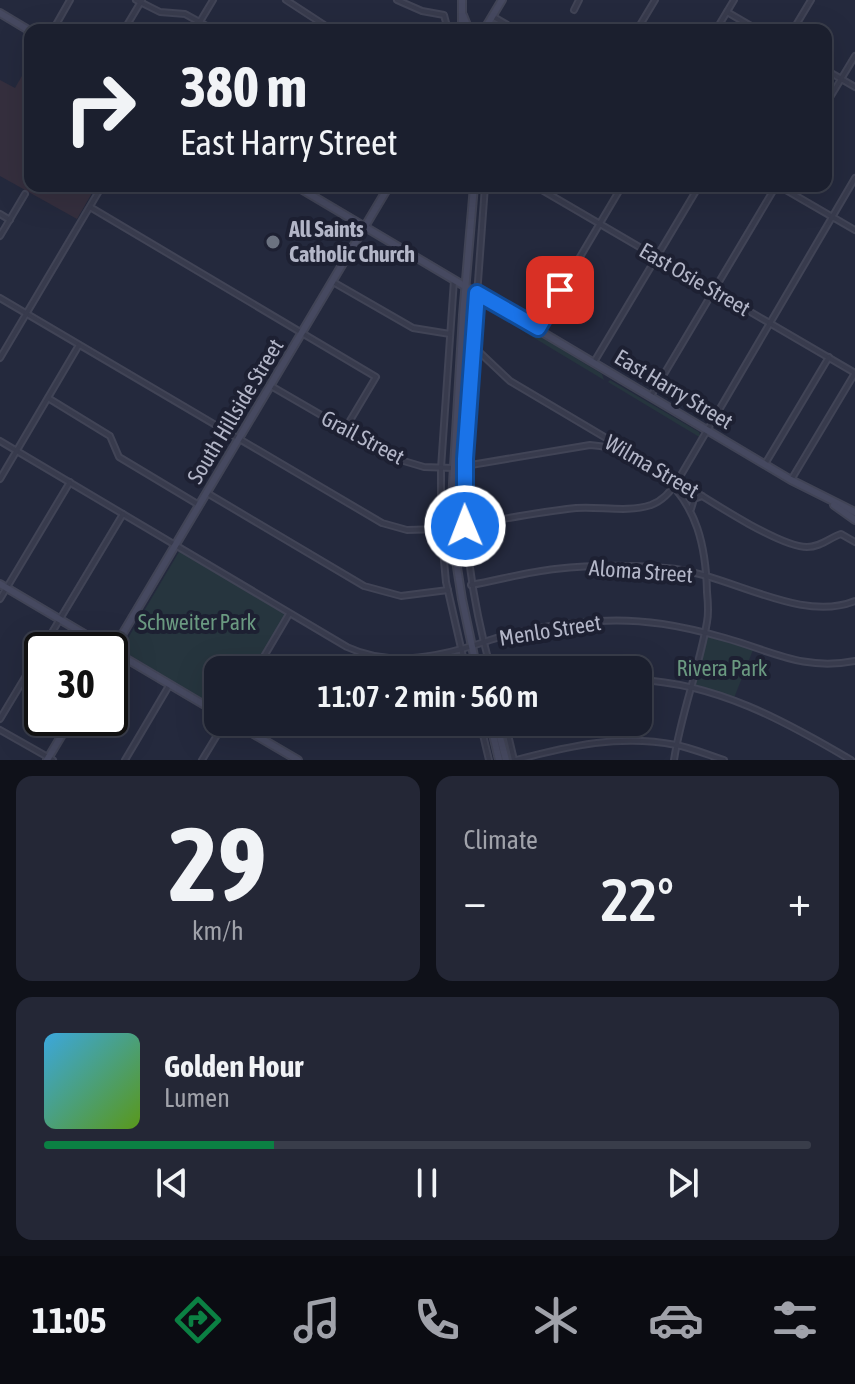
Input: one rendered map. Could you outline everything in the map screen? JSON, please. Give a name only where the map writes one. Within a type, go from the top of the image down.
[{"type":"main road","points":[[462,0],[462,24]]},
{"type":"main road","points":[[487,24],[502,0]]},
{"type":"main road","points":[[0,13],[24,27]]},
{"type":"main road","points":[[462,13],[467,24]]},
{"type":"main road","name":"East Harry Street","points":[[306,192],[791,480],[855,512]]},
{"type":"main road","name":"South Hillside Street","points":[[124,632],[385,192]]},
{"type":"main road","points":[[474,192],[453,468],[454,548],[476,656]]},
{"type":"main road","name":"East Harry Street","points":[[828,500],[855,520]]},
{"type":"main road","points":[[3,586],[80,632]]},
{"type":"main road","points":[[128,662],[204,705]]},
{"type":"main road","points":[[50,759],[62,736]]},
{"type":"main road","points":[[254,736],[282,754],[298,760]]},
{"type":"main road","points":[[493,736],[499,760]]},
{"type":"main road","points":[[500,736],[506,760]]},
{"type":"street","points":[[56,24],[70,0]]},
{"type":"street","points":[[200,22],[213,0]]},
{"type":"street","points":[[286,0],[323,24]]},
{"type":"street","points":[[397,0],[422,11],[444,15],[446,24]]},
{"type":"street","points":[[574,10],[579,0]]},
{"type":"street","points":[[641,24],[655,0]]},
{"type":"street","points":[[720,24],[734,0]]},
{"type":"street","points":[[797,24],[811,0]]},
{"type":"street","points":[[127,24],[139,1],[160,12],[185,14],[204,24]]},
{"type":"street","points":[[727,12],[748,24]]},
{"type":"street","points":[[492,16],[506,24]]},
{"type":"street","points":[[832,94],[855,56]]},
{"type":"street","points":[[832,74],[855,87]]},
{"type":"street","points":[[465,526],[525,514],[580,508],[637,508],[655,503],[675,487],[855,178]]},
{"type":"street","points":[[0,358],[99,192]]},
{"type":"street","points":[[485,192],[464,466],[465,526],[471,585],[487,656]]},
{"type":"street","name":"East Osie Street","points":[[550,192],[855,373]]},
{"type":"street","points":[[538,328],[618,192]]},
{"type":"street","points":[[594,362],[695,192]]},
{"type":"street","points":[[651,396],[774,192]]},
{"type":"street","points":[[789,192],[855,230]]},
{"type":"street","points":[[0,236],[25,194]]},
{"type":"street","points":[[90,207],[376,377],[345,429]]},
{"type":"street","points":[[0,214],[10,220]]},
{"type":"street","points":[[454,280],[441,468],[441,529],[448,590],[462,656]]},
{"type":"street","points":[[333,282],[413,328],[450,334]]},
{"type":"street","points":[[0,298],[391,527],[441,529]]},
{"type":"street","points":[[0,479],[79,345]]},
{"type":"street","name":"Wilma Street","points":[[474,347],[510,381],[759,530],[790,544],[813,547],[843,534],[855,542]]},
{"type":"street","points":[[765,464],[829,357]]},
{"type":"street","points":[[791,480],[855,373]]},
{"type":"street","name":"Grail Street","points":[[271,386],[397,459],[424,467],[453,468],[590,445]]},
{"type":"street","points":[[48,398],[110,436],[119,457],[199,505]]},
{"type":"street","points":[[591,431],[590,445],[606,446],[640,458],[675,487],[691,511],[702,540],[708,619],[674,760]]},
{"type":"street","name":"Menlo Street","points":[[0,441],[347,647],[374,656],[409,659],[560,625],[639,621],[705,632],[805,663],[855,661]]},
{"type":"street","points":[[0,599],[3,586],[70,482]]},
{"type":"street","points":[[207,493],[364,586],[401,596],[448,590]]},
{"type":"street","points":[[691,511],[694,499],[705,497]]},
{"type":"street","points":[[0,719],[123,514]]},
{"type":"street","name":"Aloma Street","points":[[471,585],[553,569],[605,565],[670,568],[707,576],[802,607],[835,608],[855,601]]},
{"type":"street","points":[[264,656],[289,613]]},
{"type":"street","points":[[652,682],[692,687],[725,696],[853,759]]},
{"type":"street","points":[[125,760],[170,684]]},
{"type":"street","points":[[0,730],[50,759]]},
{"type":"street","points":[[202,760],[217,736]]},
{"type":"street","points":[[483,736],[489,760]]},
{"type":"street","points":[[509,736],[515,760],[588,742],[623,740],[676,745],[724,760]]},
{"type":"shaded area","points":[[24,72],[24,189],[0,176],[0,80],[15,88]]},
{"type":"shaded area","points":[[29,192],[93,192],[77,219]]},
{"type":"green space","points":[[520,324],[602,374],[604,380],[526,333],[516,325]]},
{"type":"green space","points":[[610,380],[699,432],[701,438],[608,382]]},
{"type":"green space","name":"Schweiter Park","points":[[180,550],[286,614],[261,656],[204,656],[204,700],[128,654],[128,638]]},
{"type":"green space","name":"Rivera Park","points":[[707,635],[753,650],[734,698],[694,686]]},
{"type":"place","name":"All Saints Catholic Church","points":[[273,242]]},
{"type":"route","points":[[465,526],[465,459],[477,293],[538,328],[560,290]]}]
